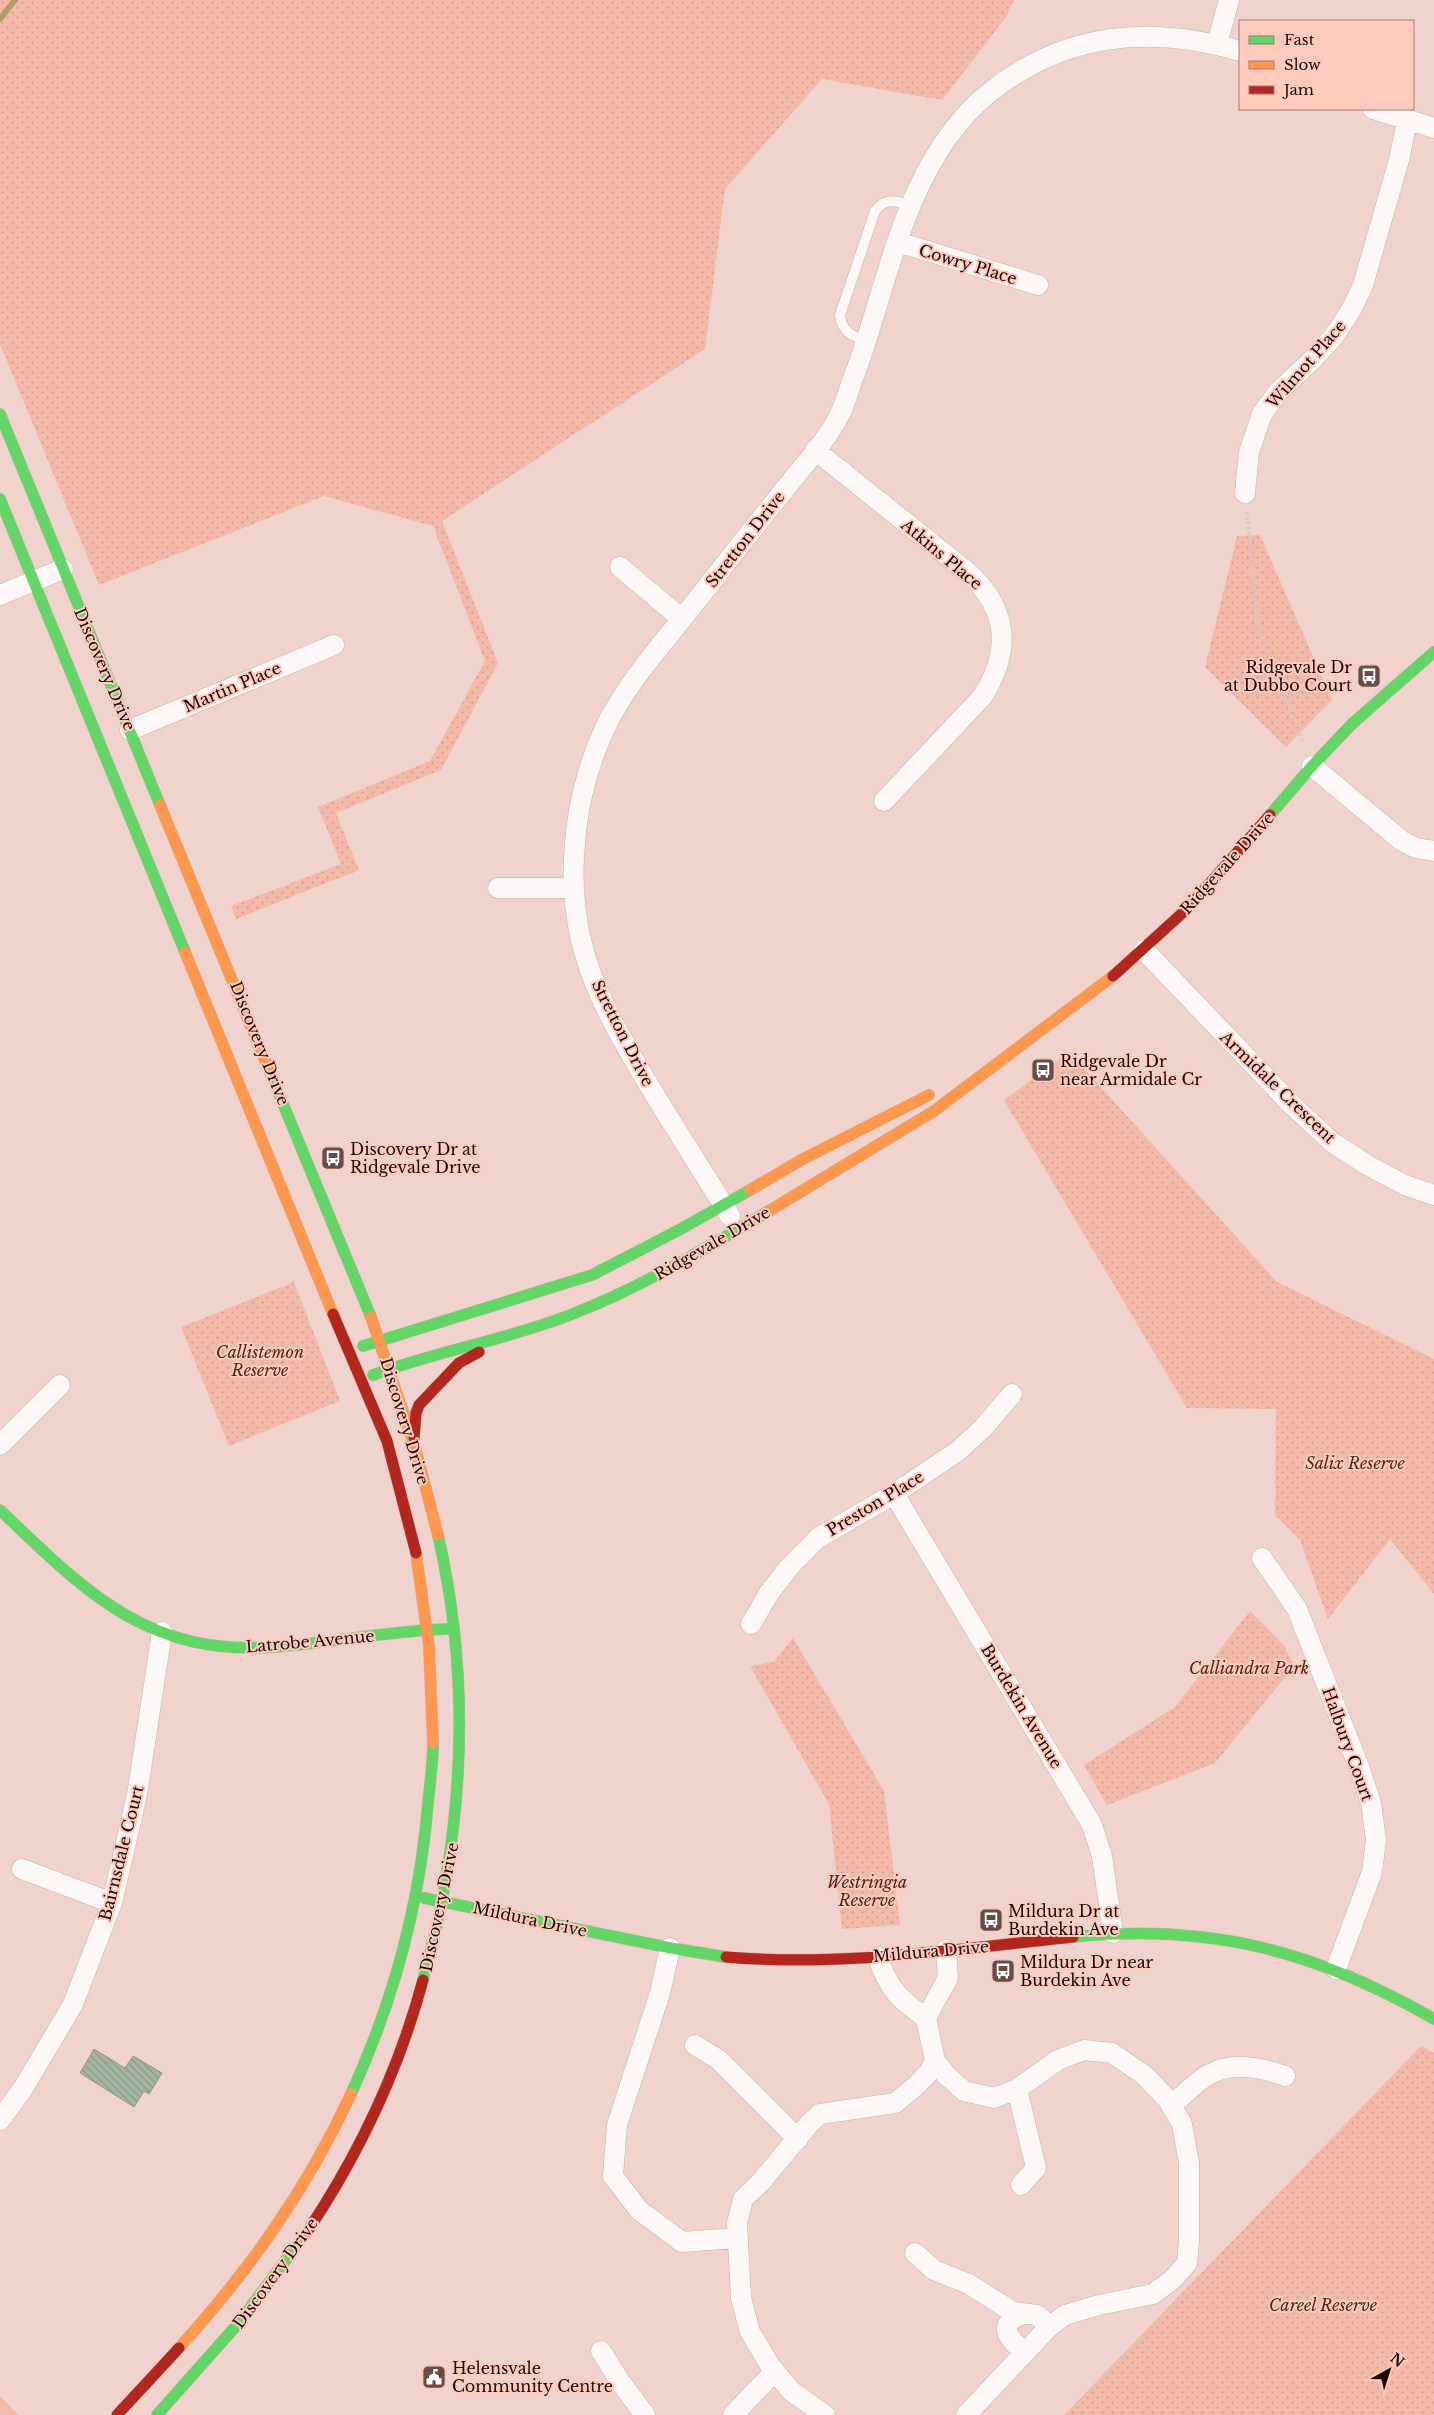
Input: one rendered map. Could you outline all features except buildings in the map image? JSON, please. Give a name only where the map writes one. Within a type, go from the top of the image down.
[{"type":"main road","name":"Discovery Drive","points":[[0,414],[380,1340],[414,1442],[440,1540],[455,1629],[460,1685],[459,1773],[450,1866],[422,1989],[398,2059],[351,2162],[298,2248],[208,2361],[157,2415]]},
{"type":"main road","name":"Discovery Drive","points":[[0,499],[349,1352],[386,1438],[413,1536],[429,1629],[434,1705],[434,1737],[427,1823],[417,1897],[396,1983],[376,2042],[353,2094],[316,2163],[275,2231],[225,2297],[117,2415]]},
{"type":"main road","name":"Ridgevale Drive","points":[[362,1380],[389,1369],[507,1337],[570,1315],[684,1262],[934,1111],[1098,989],[1144,950],[1189,907],[1312,766],[1353,724],[1434,652]]},
{"type":"main road","name":"Ridgevale Drive","points":[[349,1352],[380,1340],[436,1325],[592,1275],[803,1160],[1004,1058]]},
{"type":"main road","points":[[414,1442],[416,1414],[430,1392],[459,1363],[507,1337]]},
{"type":"main road","name":"Latrobe Avenue","points":[[0,1510],[72,1578],[106,1604],[162,1632],[202,1643],[255,1647],[429,1629],[455,1629]]},
{"type":"main road","name":"Mildura Drive","points":[[417,1897],[670,1948],[756,1959],[817,1960],[878,1957],[1113,1934],[1183,1934],[1238,1942],[1284,1952],[1336,1969],[1399,1998],[1434,2019]]},
{"type":"street","points":[[1217,44],[1229,0]]},
{"type":"street","name":"Stretton Drive","points":[[737,1229],[627,1048],[604,1004],[580,935],[574,888],[574,843],[580,803],[595,755],[611,716],[654,653],[815,450],[840,413],[866,341],[910,205],[933,158],[959,123],[988,94],[1014,75],[1053,55],[1096,40],[1146,35],[1186,38],[1239,51]]},
{"type":"street","points":[[1377,110],[1434,128]]},
{"type":"street","name":"Wilmot Place","points":[[1245,493],[1250,452],[1262,414],[1278,392],[1334,336],[1351,310],[1363,285],[1399,160],[1407,121]]},
{"type":"street","name":"Cowry Place","points":[[898,242],[1038,285]]},
{"type":"street","name":"Atkins Place","points":[[815,450],[970,574],[983,587],[994,603],[1000,620],[1002,640],[1000,661],[990,685],[982,697],[884,801]]},
{"type":"street","points":[[620,567],[682,619]]},
{"type":"street","points":[[0,595],[62,569]]},
{"type":"street","name":"Martin Place","points":[[130,730],[334,645]]},
{"type":"street","points":[[1312,766],[1402,841],[1416,848],[1434,851]]},
{"type":"street","points":[[498,888],[574,888]]},
{"type":"street","name":"Armidale Crescent","points":[[1144,950],[1292,1105],[1333,1143],[1369,1166],[1405,1184],[1434,1195]]},
{"type":"street","points":[[0,1445],[60,1386]]},
{"type":"street","name":"Preston Place","points":[[750,1624],[769,1593],[790,1566],[818,1538],[894,1494],[958,1451],[983,1428],[1012,1394]]},
{"type":"street","name":"Burdekin Avenue","points":[[894,1494],[1092,1825],[1102,1856],[1113,1934]]},
{"type":"street","name":"Halbury Court","points":[[1262,1558],[1297,1609],[1359,1767],[1371,1803],[1376,1840],[1372,1872],[1336,1969]]},
{"type":"street","name":"Bairnsdale Court","points":[[2,2115],[24,2087],[73,2004],[112,1903],[137,1796],[162,1632]]},
{"type":"street","points":[[22,1869],[112,1903]]},
{"type":"street","points":[[670,1948],[660,1993],[617,2125],[613,2176],[639,2210],[682,2242],[738,2238]]},
{"type":"street","points":[[926,2018],[948,1978],[946,1950]]},
{"type":"street","points":[[878,1957],[884,1977],[893,1991],[926,2018],[935,2061],[964,2090],[994,2098],[1017,2089],[1058,2060],[1084,2050],[1112,2053],[1144,2075],[1171,2106],[1182,2124],[1189,2163],[1190,2242],[1187,2263],[1172,2279],[1153,2294],[1099,2305],[1065,2315],[1050,2326],[966,2415]]},
{"type":"street","points":[[695,2045],[719,2060],[798,2139]]},
{"type":"street","points":[[825,2415],[791,2391],[775,2371],[750,2332],[741,2298],[737,2223],[743,2199],[760,2183],[820,2114],[895,2103],[917,2086],[929,2072],[935,2061]]},
{"type":"street","points":[[1171,2106],[1210,2074],[1237,2066],[1262,2068],[1285,2076]]},
{"type":"street","points":[[1017,2089],[1036,2168],[1022,2185]]},
{"type":"street","points":[[914,2253],[934,2270],[969,2284],[1013,2312],[1037,2315],[1050,2326]]},
{"type":"street","points":[[1020,2314],[1008,2324],[1007,2331],[1010,2339],[1024,2353]]},
{"type":"street","points":[[601,2351],[619,2380],[646,2415]]},
{"type":"street","points":[[733,2415],[775,2371]]},
{"type":"lane","points":[[866,341],[850,335],[844,328],[840,315],[875,211],[882,203],[890,200],[910,205]]},
{"type":"path","points":[[1245,493],[1258,626],[1312,766]]},
{"type":"green space","points":[[0,0],[1014,0],[1006,17],[942,100],[822,79],[725,189],[705,349],[442,521],[498,663],[441,770],[336,813],[359,870],[236,919],[231,906],[341,864],[318,807],[430,761],[485,661],[433,526],[324,496],[99,585],[0,344]]},
{"type":"green space","points":[[1260,535],[1332,700],[1286,747],[1205,667],[1237,536]]},
{"type":"green space","name":"Salix Reserve","points":[[1069,1052],[1277,1282],[1434,1359],[1434,1594],[1390,1539],[1328,1619],[1300,1540],[1275,1515],[1276,1409],[1187,1408],[1004,1100]]},
{"type":"green space","name":"Callistemon Reserve","points":[[294,1282],[340,1401],[229,1446],[181,1327]]},
{"type":"green space","name":"Calliandra Park","points":[[1250,1611],[1284,1645],[1294,1666],[1215,1763],[1107,1805],[1084,1765],[1175,1707]]},
{"type":"green space","name":"Westringia Reserve","points":[[793,1638],[884,1791],[900,1925],[842,1929],[829,1804],[750,1666],[774,1662]]},
{"type":"green space","name":"Careel Reserve","points":[[1421,2046],[1434,2053],[1434,2415],[1064,2415]]},
{"type":"green space","points":[[0,2396],[19,2415],[0,2415]]},
{"type":"waterway","points":[[0,19],[15,0]]},
{"type":"traffic: fast","points":[[0,414],[160,805]]},
{"type":"traffic: fast","points":[[0,499],[185,952]]},
{"type":"traffic: fast","points":[[1270,815],[1312,766],[1353,723],[1434,652]]},
{"type":"traffic: fast","points":[[269,1070],[371,1317]]},
{"type":"traffic: fast","points":[[363,1346],[592,1275],[679,1230],[750,1190]]},
{"type":"traffic: fast","points":[[373,1375],[546,1324],[570,1315],[622,1293],[672,1267],[769,1211]]},
{"type":"traffic: fast","points":[[0,1510],[60,1566],[90,1591],[120,1612],[153,1629],[189,1641],[228,1647],[273,1647],[446,1629]]},
{"type":"traffic: fast","points":[[423,1980],[437,1925],[447,1869],[455,1814],[459,1758],[456,1647],[449,1591],[438,1535]]},
{"type":"traffic: fast","points":[[351,2094],[380,2024],[392,1988],[411,1915],[424,1841],[433,1743]]},
{"type":"traffic: fast","points":[[424,1898],[671,1948],[726,1957]]},
{"type":"traffic: fast","points":[[1073,1937],[1171,1934],[1261,1947],[1304,1959],[1347,1976],[1390,1995],[1434,2019]]},
{"type":"traffic: fast","points":[[157,2415],[236,2326],[307,2232]]},
{"type":"traffic: slow","points":[[160,805],[269,1070]]},
{"type":"traffic: slow","points":[[185,952],[333,1314]]},
{"type":"traffic: slow","points":[[769,1211],[934,1111],[1113,976]]},
{"type":"traffic: slow","points":[[750,1190],[803,1159],[929,1095]]},
{"type":"traffic: slow","points":[[371,1317],[415,1447],[438,1535]]},
{"type":"traffic: slow","points":[[416,1553],[429,1646],[433,1743]]},
{"type":"traffic: slow","points":[[179,2348],[230,2289],[275,2228],[315,2164],[351,2094]]},
{"type":"traffic: jam","points":[[1113,976],[1189,907],[1270,815]]},
{"type":"traffic: jam","points":[[333,1314],[387,1441],[416,1553]]},
{"type":"traffic: jam","points":[[414,1438],[416,1413],[419,1405],[459,1363],[479,1352]]},
{"type":"traffic: jam","points":[[726,1957],[769,1960],[856,1958],[1073,1937]]},
{"type":"traffic: jam","points":[[307,2232],[344,2172],[376,2110],[402,2046],[423,1980]]},
{"type":"traffic: jam","points":[[117,2415],[179,2348]]},
{"type":"place","name":"Ridgevale Dr at Dubbo Court","points":[[1369,676]]},
{"type":"place","name":"Ridgevale Dr near Armidale Cr","points":[[1043,1070]]},
{"type":"place","name":"Discovery Dr at Ridgevale Drive","points":[[333,1158]]},
{"type":"place","name":"Mildura Dr at Burdekin Ave","points":[[991,1920]]},
{"type":"place","name":"Mildura Dr near Burdekin Ave","points":[[1003,1971]]},
{"type":"place","name":"Helensvale Community Centre","points":[[434,2377]]}]
